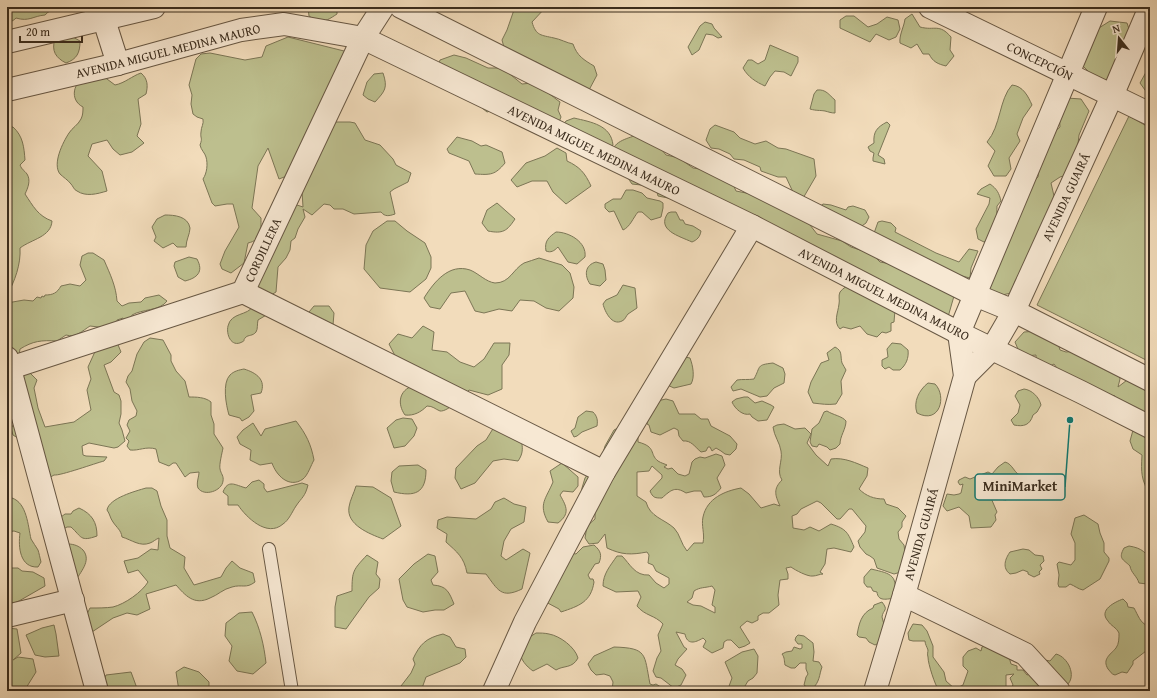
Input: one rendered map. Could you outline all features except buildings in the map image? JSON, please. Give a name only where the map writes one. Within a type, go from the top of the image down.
[{"type":"street","points":[[7,42],[154,7]]},
{"type":"street","name":"CORDILLERA","points":[[8,365],[243,292],[363,38],[383,7]]},
{"type":"street","points":[[401,7],[975,295],[1014,310],[1150,380]]},
{"type":"street","name":"CONCEPCIÓN","points":[[930,7],[1150,114]]},
{"type":"street","points":[[958,333],[1096,7]]},
{"type":"street","name":"AVENIDA GUAIRÁ","points":[[965,376],[992,349],[1014,310],[1112,96],[1150,8]]},
{"type":"street","points":[[104,20],[118,64]]},
{"type":"street","name":"AVENIDA MIGUEL MEDINA MAURO","points":[[7,90],[118,64],[241,30],[284,24],[363,38],[752,226],[958,333],[1082,392],[1150,428]]},
{"type":"street","points":[[494,691],[525,622],[604,472],[752,226]]},
{"type":"street","points":[[243,292],[604,472]]},
{"type":"street","name":"AVENIDA GUAIRÁ","points":[[875,691],[904,595],[965,376],[958,333]]},
{"type":"street","points":[[8,365],[97,691]]},
{"type":"street","points":[[904,595],[1024,654],[1059,691]]},
{"type":"street","points":[[7,616],[73,600]]},
{"type":"lane","points":[[269,549],[292,691]]},
{"type":"green space","points":[[7,7],[79,7],[68,10],[54,9],[45,15],[28,19],[16,18],[13,21],[7,21]]},
{"type":"green space","points":[[308,7],[337,7],[337,14],[329,19],[320,21],[309,16]]},
{"type":"green space","points":[[515,7],[546,7],[532,22],[535,30],[542,35],[573,44],[579,55],[594,66],[597,75],[589,90],[536,62],[505,51],[502,40]]},
{"type":"green space","points":[[912,14],[920,27],[937,28],[943,30],[951,37],[950,50],[954,56],[946,66],[936,62],[929,54],[923,54],[917,44],[911,48],[900,43],[900,37],[905,19]]},
{"type":"green space","points":[[846,16],[854,16],[868,27],[877,24],[887,17],[898,20],[900,29],[896,37],[889,40],[876,34],[870,42],[840,28],[840,20]]},
{"type":"green space","points":[[1110,21],[1127,23],[1130,32],[1107,80],[1095,78],[1082,65],[1091,33]]},
{"type":"green space","points":[[705,22],[712,24],[722,37],[718,38],[713,35],[706,34],[699,50],[692,55],[688,47],[700,26]]},
{"type":"green space","points":[[73,37],[80,41],[79,49],[73,60],[66,63],[55,54],[55,39]]},
{"type":"green space","points":[[288,37],[348,52],[292,174],[279,179],[268,148],[258,166],[252,208],[261,218],[260,234],[256,240],[248,243],[244,263],[231,273],[222,269],[220,264],[225,251],[239,227],[233,204],[215,206],[212,203],[203,179],[207,165],[205,154],[200,145],[203,119],[193,114],[191,104],[192,95],[189,85],[196,59],[201,54],[210,53],[245,60],[262,57],[266,46]]},
{"type":"green space","points":[[770,45],[798,57],[798,62],[791,76],[784,72],[775,71],[765,86],[752,79],[743,68],[748,60],[752,60],[758,64],[765,60]]},
{"type":"green space","points":[[454,55],[466,58],[488,68],[499,68],[506,71],[522,84],[532,83],[538,86],[560,102],[558,110],[561,117],[559,122],[497,109],[487,112],[482,108],[483,101],[436,73],[440,60]]},
{"type":"green space","points":[[1150,65],[1150,97],[1140,83]]},
{"type":"green space","points":[[141,73],[146,80],[147,88],[146,94],[138,99],[141,124],[137,136],[144,143],[132,152],[120,155],[113,149],[107,140],[92,144],[88,156],[102,171],[107,191],[95,194],[80,193],[74,189],[60,174],[57,165],[59,153],[64,142],[70,131],[80,121],[82,116],[83,107],[76,100],[74,95],[78,82],[87,77],[103,76],[115,85]]},
{"type":"green space","points":[[383,73],[385,89],[375,102],[363,95],[367,82],[374,74]]},
{"type":"green space","points":[[1012,85],[1022,89],[1032,105],[1023,118],[1017,134],[1020,141],[1009,158],[1011,169],[1006,176],[994,176],[988,166],[995,151],[987,142],[992,136],[1005,98]]},
{"type":"green space","points":[[817,90],[825,91],[835,100],[835,113],[810,109],[814,94]]},
{"type":"green space","points":[[1067,98],[1081,99],[1089,111],[1079,135],[1077,153],[1080,171],[1060,177],[1051,183],[1054,196],[1048,217],[1025,269],[1015,281],[1011,293],[985,299],[1026,189],[1038,177],[1042,151],[1050,136],[1060,127],[1059,112]]},
{"type":"green space","points":[[1129,116],[1150,128],[1150,362],[1037,305]]},
{"type":"green space","points":[[574,118],[593,123],[604,129],[611,138],[613,145],[607,152],[563,125],[566,121]]},
{"type":"green space","points":[[332,122],[355,123],[365,140],[380,145],[393,159],[396,165],[411,173],[408,182],[390,192],[395,214],[387,216],[381,212],[354,214],[343,209],[334,209],[330,205],[324,204],[312,215],[303,209],[305,217],[295,238],[291,241],[290,250],[286,258],[278,267],[276,292],[271,295],[260,294],[256,282],[287,213],[297,205],[303,207],[302,191],[304,177],[318,159]]},
{"type":"green space","points":[[887,122],[890,125],[878,155],[884,159],[885,164],[873,161],[874,153],[870,151],[868,147],[874,143],[876,130]]},
{"type":"green space","points":[[715,125],[734,132],[740,138],[755,144],[766,141],[778,148],[786,149],[814,159],[816,176],[802,200],[792,190],[786,177],[778,177],[761,171],[760,167],[744,160],[734,159],[730,154],[719,149],[711,148],[706,140],[710,129]]},
{"type":"green space","points":[[7,127],[13,127],[16,130],[22,142],[25,160],[20,165],[29,179],[25,194],[39,213],[52,221],[51,226],[45,234],[20,248],[20,260],[17,272],[7,295]]},
{"type":"green space","points":[[634,136],[644,137],[662,150],[666,155],[679,158],[693,168],[700,169],[732,182],[736,191],[751,194],[801,211],[817,234],[842,241],[851,247],[872,254],[880,262],[891,264],[954,296],[948,317],[675,197],[668,198],[658,196],[657,192],[648,181],[641,185],[632,184],[613,152],[618,143]]},
{"type":"green space","points":[[457,137],[472,141],[481,146],[486,145],[502,152],[505,163],[495,172],[475,174],[469,161],[449,153],[447,149]]},
{"type":"green space","points":[[557,148],[566,153],[567,161],[582,171],[587,177],[591,186],[566,204],[553,192],[547,181],[532,181],[517,187],[511,180],[526,163],[545,156]]},
{"type":"green space","points":[[990,184],[997,191],[1001,201],[997,206],[997,223],[995,230],[984,242],[978,239],[976,229],[989,204],[990,198],[977,194],[981,189]]},
{"type":"green space","points":[[626,190],[633,190],[642,193],[647,198],[663,203],[661,217],[651,220],[642,212],[638,212],[630,225],[623,230],[614,211],[609,212],[605,208],[605,204],[613,199],[621,199]]},
{"type":"green space","points":[[497,203],[515,219],[504,231],[488,231],[482,223],[487,210]]},
{"type":"green space","points":[[823,204],[846,210],[848,207],[853,206],[865,210],[869,217],[866,223],[859,228],[818,208]]},
{"type":"green space","points":[[676,212],[680,220],[683,220],[685,224],[693,226],[701,231],[697,239],[692,242],[676,235],[667,228],[665,219],[668,213]]},
{"type":"green space","points":[[165,215],[180,217],[189,224],[190,230],[186,247],[177,247],[173,243],[163,248],[154,241],[156,237],[152,227],[157,219]]},
{"type":"green space","points":[[387,221],[395,221],[425,243],[431,257],[431,268],[426,279],[410,292],[380,288],[364,269],[366,245],[373,231]]},
{"type":"green space","points":[[882,221],[891,223],[896,228],[895,232],[936,253],[959,262],[969,249],[978,251],[971,268],[970,278],[937,268],[926,261],[922,256],[909,253],[873,236],[878,222]]},
{"type":"green space","points":[[556,232],[561,232],[571,236],[580,242],[585,252],[585,257],[577,264],[568,262],[558,247],[549,252],[546,251],[548,240]]},
{"type":"green space","points":[[88,253],[93,253],[104,260],[114,285],[117,301],[122,306],[129,303],[141,302],[145,298],[159,295],[167,301],[160,307],[136,313],[132,315],[131,319],[124,322],[123,318],[117,320],[117,324],[107,328],[90,326],[79,334],[73,336],[66,335],[57,341],[42,341],[29,344],[20,349],[19,355],[7,355],[7,303],[24,300],[33,301],[37,297],[41,298],[42,296],[44,297],[45,295],[54,293],[61,286],[70,284],[80,286],[86,280],[80,265],[82,256]]},
{"type":"green space","points":[[189,257],[197,259],[200,268],[196,276],[185,281],[178,277],[174,266],[175,262]]},
{"type":"green space","points":[[539,258],[562,265],[570,273],[574,287],[573,298],[559,311],[546,308],[534,301],[520,300],[512,311],[499,309],[484,313],[475,311],[465,291],[451,293],[440,309],[430,307],[424,298],[437,280],[455,269],[470,270],[488,281],[495,283],[504,281],[524,263]]},
{"type":"green space","points":[[596,262],[603,264],[605,270],[606,280],[600,286],[590,284],[586,274],[590,265]]},
{"type":"green space","points":[[851,284],[895,310],[894,322],[891,323],[891,331],[886,333],[882,332],[877,337],[867,334],[860,326],[851,329],[843,327],[840,329],[836,320],[839,294],[844,288]]},
{"type":"green space","points":[[623,285],[635,288],[637,308],[628,314],[625,319],[615,322],[605,311],[603,304],[606,300],[617,295]]},
{"type":"green space","points":[[253,306],[268,314],[258,320],[255,333],[247,336],[242,342],[232,342],[228,333],[228,326],[232,318],[251,309]]},
{"type":"green space","points":[[314,306],[329,306],[334,313],[333,325],[309,318],[309,312]]},
{"type":"green space","points":[[423,326],[434,332],[432,350],[447,352],[460,362],[474,367],[484,359],[494,343],[510,343],[509,355],[502,365],[502,389],[488,395],[469,390],[455,403],[443,411],[427,406],[417,413],[405,415],[402,411],[400,402],[402,394],[408,388],[413,386],[389,344],[398,334],[412,338]]},
{"type":"green space","points":[[1038,331],[1058,343],[1060,350],[1066,352],[1075,351],[1118,370],[1120,379],[1118,387],[1131,377],[1150,389],[1150,495],[1142,476],[1142,455],[1133,449],[1130,441],[1138,412],[1115,404],[1114,395],[1113,397],[1059,371],[1054,364],[1050,366],[1036,361],[1036,355],[1026,356],[1020,354],[1015,342],[1024,332]]},
{"type":"green space","points":[[150,338],[163,340],[171,355],[171,361],[176,371],[185,381],[189,397],[203,398],[211,402],[211,415],[214,424],[214,434],[223,448],[220,467],[223,478],[222,485],[220,488],[212,492],[204,492],[198,488],[197,482],[199,472],[190,473],[185,477],[176,463],[169,466],[159,462],[156,449],[149,448],[130,450],[127,446],[129,441],[126,438],[130,431],[127,425],[129,420],[136,416],[137,411],[132,401],[130,389],[126,382],[132,371],[137,354],[144,342]]},
{"type":"green space","points":[[116,340],[121,352],[111,362],[104,365],[114,392],[119,395],[121,401],[119,423],[125,441],[118,447],[114,448],[89,443],[82,446],[83,455],[107,457],[104,461],[70,472],[54,475],[47,479],[21,440],[13,435],[11,428],[22,414],[7,372],[30,373],[37,380],[34,388],[38,408],[45,427],[74,422],[91,410],[87,390],[91,379],[88,367],[98,345]]},
{"type":"green space","points":[[892,343],[901,344],[908,350],[907,361],[900,370],[893,370],[889,367],[885,369],[882,366],[882,360],[888,357],[887,349]]},
{"type":"green space","points":[[835,347],[840,352],[842,363],[846,370],[841,381],[842,394],[836,404],[813,403],[808,392],[811,382],[821,363],[829,360],[827,353]]},
{"type":"green space","points":[[685,357],[690,358],[692,364],[693,375],[691,384],[674,388],[665,384]]},
{"type":"green space","points":[[773,363],[783,368],[785,374],[784,383],[774,388],[767,396],[760,397],[741,389],[733,391],[731,387],[737,380],[754,379],[761,366]]},
{"type":"green space","points":[[244,369],[253,373],[259,378],[262,388],[261,393],[251,395],[254,411],[249,417],[242,421],[240,418],[229,415],[225,389],[230,375]]},
{"type":"green space","points":[[928,383],[935,384],[939,389],[941,402],[936,412],[925,416],[917,413],[916,401],[922,389]]},
{"type":"green space","points":[[1024,389],[1035,394],[1041,405],[1028,423],[1021,426],[1014,425],[1011,420],[1018,413],[1020,405],[1015,396],[1018,391]]},
{"type":"green space","points":[[748,397],[755,403],[762,401],[774,407],[767,420],[758,421],[750,414],[742,413],[735,407],[732,402],[736,399]]},
{"type":"green space","points":[[666,399],[673,401],[679,414],[695,414],[701,419],[708,419],[711,426],[730,436],[737,444],[736,449],[730,455],[725,454],[716,448],[712,451],[710,447],[708,447],[706,451],[701,452],[691,443],[683,441],[679,436],[678,430],[674,428],[660,435],[651,432],[649,425],[647,424],[648,419],[657,401]]},
{"type":"green space","points":[[586,411],[593,412],[597,418],[597,426],[574,437],[571,431],[575,428],[578,417]]},
{"type":"green space","points":[[827,411],[846,421],[840,444],[836,448],[830,450],[819,444],[817,447],[812,446],[810,442],[812,429],[819,423],[824,412]]},
{"type":"green space","points":[[403,418],[412,419],[417,428],[414,436],[405,446],[394,448],[387,428],[396,420]]},
{"type":"green space","points":[[296,421],[308,439],[314,460],[308,473],[298,482],[284,479],[274,468],[272,463],[260,465],[250,460],[251,450],[240,444],[237,437],[243,430],[253,423],[261,436],[265,429]]},
{"type":"green space","points":[[784,424],[795,429],[805,428],[811,434],[807,443],[816,455],[828,466],[831,459],[841,459],[868,468],[867,476],[859,489],[870,497],[884,499],[886,504],[898,508],[906,516],[902,522],[902,527],[898,532],[899,539],[904,545],[906,560],[901,572],[894,574],[877,568],[874,559],[866,554],[860,547],[858,541],[865,532],[866,526],[852,509],[849,509],[840,519],[837,519],[817,501],[801,509],[797,514],[792,516],[793,528],[804,530],[810,527],[819,531],[831,524],[836,526],[844,530],[848,535],[854,547],[851,552],[834,548],[827,549],[825,564],[820,572],[823,574],[811,576],[791,567],[786,568],[788,579],[780,580],[778,595],[779,605],[769,613],[763,613],[758,616],[758,620],[752,623],[747,621],[740,627],[750,643],[745,646],[739,648],[731,640],[727,640],[724,642],[723,648],[712,653],[703,647],[706,641],[703,638],[692,642],[686,638],[685,634],[676,632],[684,647],[687,649],[675,665],[682,669],[686,675],[681,685],[674,688],[661,678],[656,677],[653,671],[661,651],[658,635],[663,624],[657,619],[643,612],[637,606],[641,597],[638,591],[616,592],[603,586],[603,582],[609,567],[617,556],[622,556],[636,572],[649,575],[656,583],[664,588],[669,584],[669,578],[656,571],[653,565],[648,563],[649,555],[647,552],[627,554],[607,548],[605,534],[598,543],[589,544],[585,538],[587,526],[595,519],[595,513],[581,501],[582,488],[585,478],[603,453],[605,446],[614,430],[622,426],[638,435],[638,442],[648,446],[659,462],[667,465],[664,467],[668,469],[672,468],[678,474],[685,476],[689,474],[692,462],[695,459],[700,457],[705,458],[716,454],[722,456],[725,465],[717,478],[721,488],[712,496],[704,497],[701,491],[686,493],[676,489],[662,498],[656,498],[650,491],[662,478],[662,475],[652,466],[649,471],[637,472],[637,496],[646,502],[654,514],[674,528],[687,551],[694,543],[703,543],[703,517],[705,510],[713,500],[723,493],[741,488],[749,494],[761,508],[774,504],[780,506],[777,499],[776,489],[782,480],[780,477],[781,455],[773,427]],"holes":[[[712,586],[715,590],[712,605],[715,607],[715,613],[701,606],[693,605],[687,602],[692,598],[694,591],[700,588]]]},
{"type":"green space","points":[[494,427],[518,429],[522,445],[522,453],[518,461],[504,459],[493,461],[475,483],[461,489],[455,478],[456,468],[477,446],[486,440]]},
{"type":"green space","points":[[1005,462],[1022,476],[1024,481],[1022,487],[1006,500],[991,498],[997,512],[995,515],[996,520],[991,527],[971,528],[969,516],[959,507],[947,511],[943,506],[947,494],[954,495],[961,493],[963,484],[960,485],[958,482],[959,480],[965,477],[970,479],[988,472],[992,474]]},
{"type":"green space","points":[[562,463],[578,477],[578,486],[573,492],[563,491],[560,495],[566,507],[566,513],[562,520],[558,523],[548,522],[543,506],[553,482],[550,471]]},
{"type":"green space","points":[[418,465],[426,470],[424,484],[418,492],[408,494],[394,492],[391,481],[392,472],[399,466]]},
{"type":"green space","points":[[259,480],[264,484],[264,488],[267,492],[302,483],[308,485],[304,495],[289,518],[277,528],[270,529],[264,527],[246,515],[238,505],[228,505],[228,496],[223,492],[227,485],[230,484],[246,488],[252,482]]},
{"type":"green space","points":[[356,486],[373,487],[391,498],[401,526],[383,539],[355,524],[351,519],[349,507]]},
{"type":"green space","points":[[146,488],[152,488],[157,491],[167,520],[167,536],[170,548],[185,557],[184,568],[194,585],[221,577],[232,561],[240,568],[253,573],[255,582],[246,586],[235,586],[229,588],[210,598],[199,601],[186,596],[176,585],[146,594],[150,609],[137,615],[127,613],[113,618],[92,632],[84,620],[90,608],[113,607],[118,605],[137,594],[148,582],[138,570],[128,573],[124,561],[138,558],[151,549],[158,550],[159,538],[150,543],[143,544],[136,543],[122,537],[107,510],[113,502],[118,499]]},
{"type":"green space","points":[[12,498],[21,505],[24,510],[31,539],[38,550],[41,562],[38,567],[27,564],[24,560],[19,544],[20,533],[14,531],[7,532],[7,501]]},
{"type":"green space","points":[[504,498],[514,504],[526,507],[524,522],[511,529],[504,541],[501,556],[506,560],[523,549],[530,553],[522,589],[509,593],[505,593],[497,588],[486,574],[467,573],[462,559],[446,542],[447,534],[437,528],[438,520],[447,517],[476,519],[491,509],[495,502]]},
{"type":"green space","points":[[79,508],[93,519],[97,536],[87,539],[82,538],[71,527],[67,527],[60,531],[61,517],[65,514],[71,514]]},
{"type":"green space","points":[[1084,515],[1098,524],[1104,543],[1104,552],[1109,558],[1109,561],[1100,579],[1083,590],[1070,584],[1066,587],[1059,587],[1057,564],[1059,562],[1071,565],[1075,560],[1075,543],[1071,534],[1075,518]]},
{"type":"green space","points":[[68,544],[72,544],[83,550],[86,558],[86,562],[75,582]]},
{"type":"green space","points":[[594,545],[600,553],[600,558],[599,563],[595,564],[588,575],[594,582],[587,599],[573,608],[561,612],[559,609],[542,600],[571,553],[576,554],[583,547]]},
{"type":"green space","points":[[1129,546],[1143,551],[1147,556],[1150,567],[1150,588],[1147,587],[1147,584],[1139,583],[1130,566],[1121,557],[1124,548]]},
{"type":"green space","points":[[1023,549],[1029,550],[1035,555],[1043,556],[1044,561],[1040,565],[1042,569],[1039,572],[1040,574],[1034,577],[1023,570],[1010,574],[1007,572],[1005,563],[1010,552]]},
{"type":"green space","points":[[428,554],[435,556],[438,572],[431,580],[433,585],[447,590],[454,604],[444,610],[423,612],[407,607],[403,600],[399,579],[414,564]]},
{"type":"green space","points":[[367,555],[378,562],[376,574],[380,579],[379,588],[369,597],[346,629],[335,627],[335,607],[337,596],[352,591],[354,571]]},
{"type":"green space","points":[[7,568],[18,568],[22,571],[33,572],[44,578],[45,586],[7,606]]},
{"type":"green space","points":[[871,569],[884,572],[892,577],[895,584],[895,598],[881,599],[877,592],[873,591],[871,587],[867,587],[864,583],[864,577]]},
{"type":"green space","points":[[1123,599],[1127,603],[1128,607],[1134,608],[1141,621],[1148,626],[1150,630],[1147,638],[1146,651],[1133,661],[1133,664],[1127,673],[1122,672],[1115,675],[1106,666],[1106,660],[1117,646],[1119,641],[1119,633],[1109,623],[1105,617],[1105,613],[1109,607]]},
{"type":"green space","points":[[882,602],[885,609],[882,617],[885,628],[879,643],[875,645],[869,642],[866,638],[859,637],[857,635],[863,616],[873,608],[874,605]]},
{"type":"green space","points":[[252,612],[261,637],[266,663],[253,674],[237,671],[229,661],[232,646],[225,636],[226,623],[239,613]]},
{"type":"green space","points":[[913,624],[922,625],[927,631],[933,646],[933,657],[944,672],[946,681],[955,689],[963,685],[968,671],[963,666],[963,657],[968,651],[976,648],[981,651],[982,647],[986,645],[1009,657],[1011,664],[1017,666],[1017,670],[1023,670],[1027,675],[1033,673],[1046,687],[1044,691],[1009,691],[1013,685],[1010,678],[1014,674],[1006,675],[1006,686],[1001,691],[939,691],[930,669],[928,650],[925,641],[909,640],[908,633]]},
{"type":"green space","points":[[54,625],[59,656],[45,657],[35,655],[26,635],[42,628]]},
{"type":"green space","points":[[7,628],[17,629],[21,653],[13,660],[18,657],[33,659],[36,672],[26,688],[12,688],[7,683],[7,664],[9,663],[7,662]]},
{"type":"green space","points":[[536,633],[553,635],[562,640],[574,650],[578,658],[573,664],[556,670],[547,664],[533,671],[524,662],[519,651],[525,640]]},
{"type":"green space","points":[[443,634],[450,637],[456,647],[465,649],[466,657],[460,663],[426,677],[421,691],[418,689],[416,691],[401,691],[401,686],[411,673],[415,664],[413,659],[418,649],[424,642],[432,637]]},
{"type":"green space","points":[[798,635],[804,636],[813,643],[813,661],[819,662],[822,667],[818,681],[812,689],[804,685],[808,674],[806,663],[800,663],[795,668],[791,668],[785,665],[782,654],[792,651],[794,647],[800,649],[802,648],[802,644],[798,644],[795,640]]},
{"type":"green space","points":[[614,647],[639,651],[645,659],[650,684],[656,684],[667,691],[612,691],[613,682],[610,676],[604,674],[596,675],[588,664],[594,656]]},
{"type":"green space","points":[[754,649],[758,656],[757,673],[748,681],[742,691],[732,691],[728,689],[732,678],[725,662],[742,652]]},
{"type":"green space","points":[[1056,654],[1064,659],[1070,667],[1071,677],[1067,685],[1045,660],[1050,661]]},
{"type":"green space","points":[[184,667],[199,672],[209,682],[209,691],[179,691],[176,672]]},
{"type":"green space","points":[[131,672],[138,691],[99,691],[106,675]]},
{"type":"place","name":"MiniMarket","points":[[1070,420]]}]
